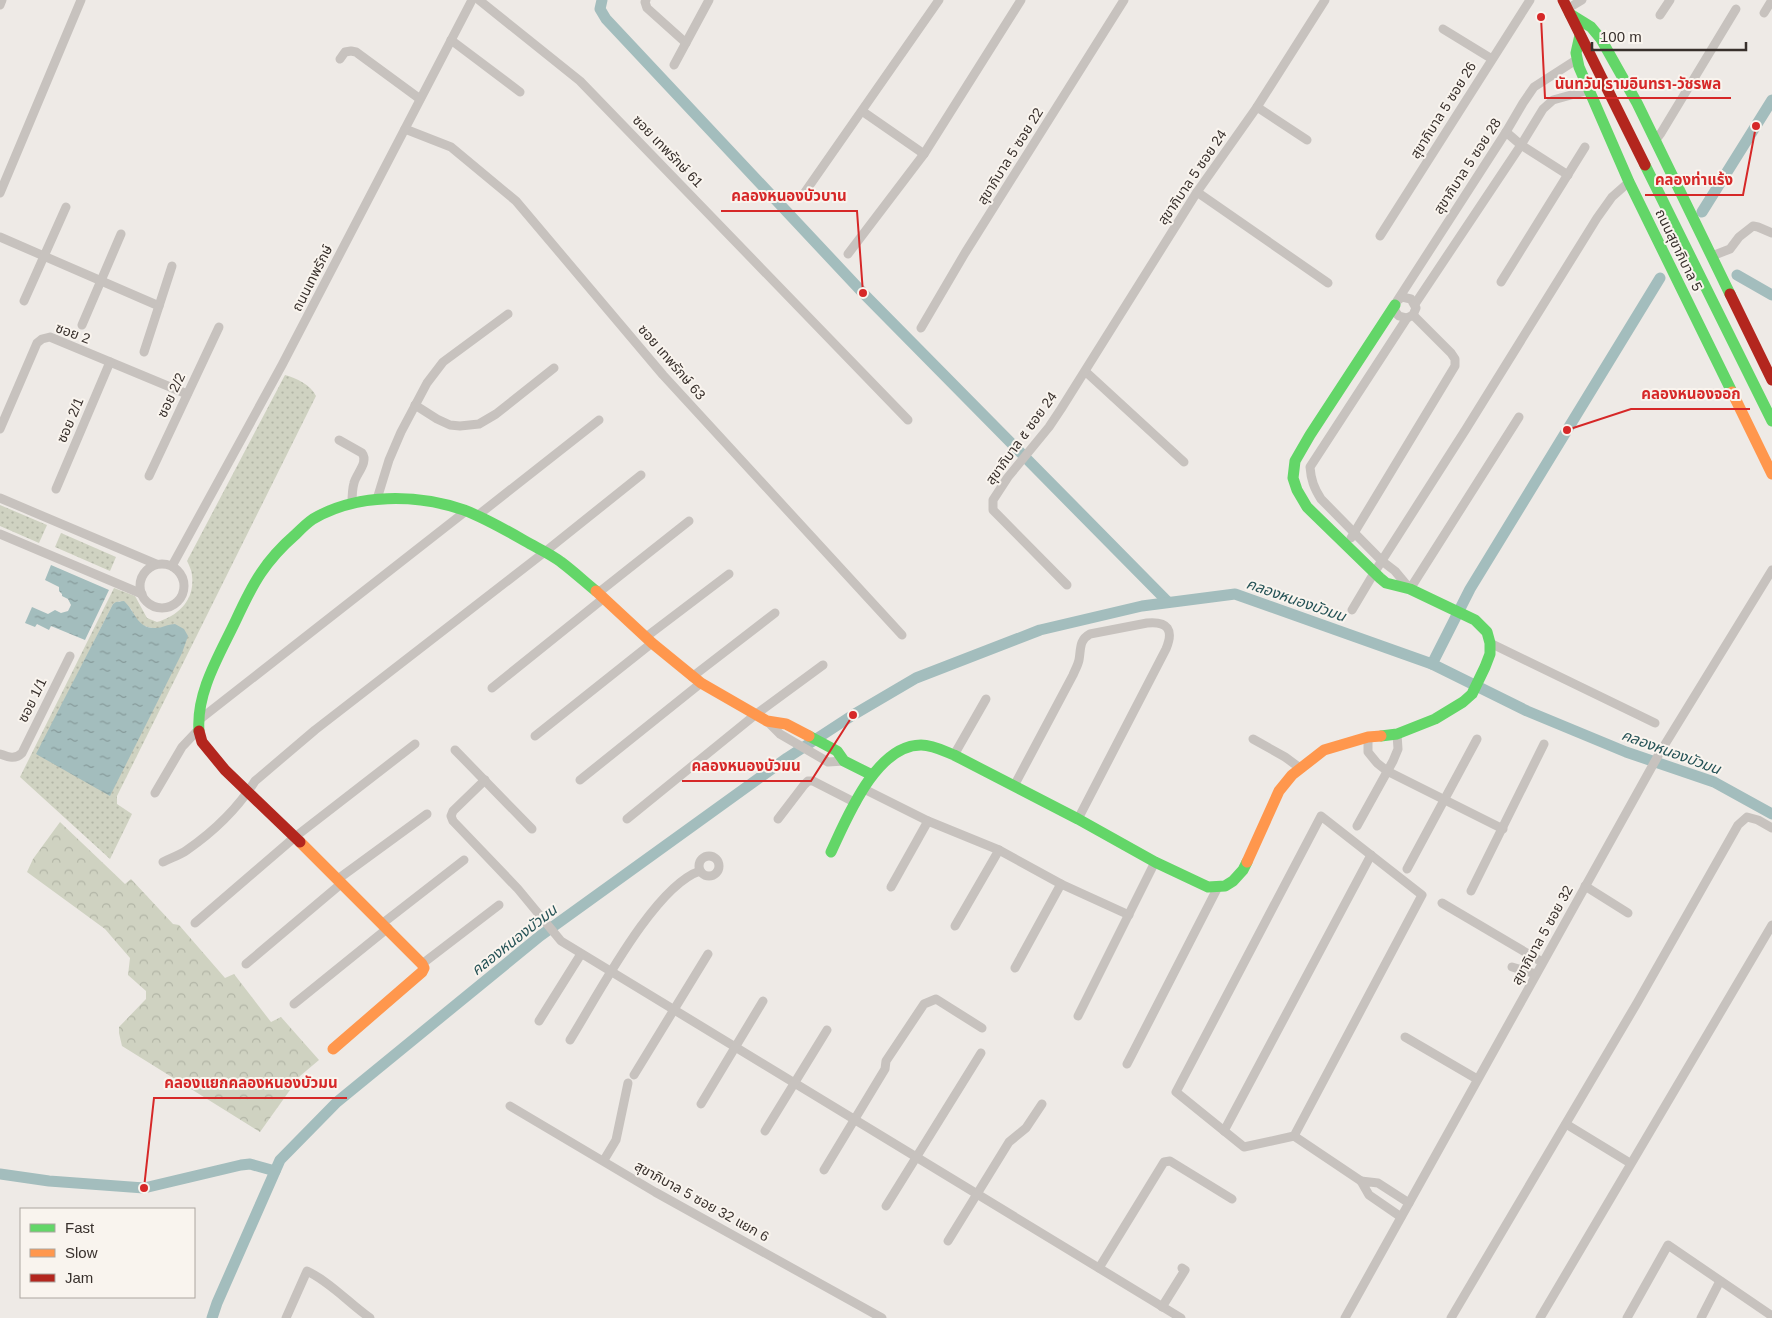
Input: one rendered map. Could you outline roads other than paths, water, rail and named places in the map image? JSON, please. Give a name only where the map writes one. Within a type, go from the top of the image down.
[{"type":"street","points":[[0,6],[2,0]]},
{"type":"street","points":[[0,193],[81,0]]},
{"type":"street","name":"ถนนเทพรักษ์","points":[[172,566],[282,365],[472,0]]},
{"type":"street","name":"ซอย เทพรักษ์ 61","points":[[479,0],[580,81],[908,420]]},
{"type":"street","points":[[646,0],[647,8],[686,43]]},
{"type":"street","points":[[674,65],[709,0]]},
{"type":"street","points":[[805,192],[939,0]]},
{"type":"street","points":[[848,254],[924,154],[1021,0]]},
{"type":"street","name":"สุขาภิบาล 5 ซอย 22","points":[[921,328],[965,253],[1124,0]]},
{"type":"street","name":"สุขาภิบาล 5 ซอย 24","points":[[1086,372],[1197,192],[1257,107],[1325,0]]},
{"type":"street","name":"สุขาภิบาล 5 ซอย 26","points":[[1380,236],[1530,0]]},
{"type":"street","points":[[1567,8],[1582,0]]},
{"type":"street","points":[[1660,15],[1670,0]]},
{"type":"street","points":[[1764,12],[1772,0]]},
{"type":"street","name":"ถนนสุขาภิบาล 5","points":[[1567,8],[1772,421]]},
{"type":"street","name":"ถนนสุขาภิบาล 5","points":[[1567,8],[1591,27],[1601,39],[1637,103],[1772,380]]},
{"type":"street","points":[[1655,140],[1661,134],[1736,9]]},
{"type":"street","points":[[1443,29],[1492,59]]},
{"type":"street","points":[[1576,60],[1580,34]]},
{"type":"street","points":[[451,40],[520,92]]},
{"type":"street","points":[[340,59],[345,52],[351,50],[356,52],[420,99]]},
{"type":"street","name":"ถนนสุขาภิบาล 5","points":[[1576,60],[1629,182],[1771,469]]},
{"type":"street","name":"สุขาภิบาล 5 ซอย 28","points":[[1396,303],[1534,88],[1576,60]]},
{"type":"street","points":[[1410,589],[1395,571],[1354,534],[1321,499],[1312,483],[1310,467],[1410,316],[1415,304],[1521,145],[1542,109],[1553,100],[1589,90]]},
{"type":"street","points":[[1257,107],[1307,140]]},
{"type":"street","points":[[862,111],[924,154]]},
{"type":"street","name":"ซอย เทพรักษ์ 63","points":[[405,129],[451,147],[516,201],[664,375],[902,635]]},
{"type":"street","points":[[1506,132],[1521,145],[1568,175]]},
{"type":"street","points":[[1501,282],[1585,147]]},
{"type":"street","points":[[1352,610],[1597,218],[1612,197],[1629,182]]},
{"type":"street","points":[[1197,192],[1328,283]]},
{"type":"street","points":[[24,302],[66,207]]},
{"type":"street","points":[[1712,256],[1730,249],[1753,226],[1772,233]]},
{"type":"street","points":[[82,325],[121,234]]},
{"type":"street","points":[[0,237],[159,306]]},
{"type":"street","points":[[144,352],[172,266]]},
{"type":"street","points":[[830,852],[872,775],[890,757],[915,745],[935,746],[1078,819],[1155,862],[1208,887],[1225,886],[1233,881],[1243,870],[1278,790],[1300,768],[1324,750],[1368,737],[1397,734],[1435,719],[1463,702],[1472,694],[1490,654],[1489,637],[1482,626],[1475,620],[1410,589],[1386,583],[1308,507],[1297,490],[1293,478],[1295,461],[1310,435],[1396,303],[1402,297],[1408,297],[1415,304]]},
{"type":"street","points":[[1396,303],[1395,310],[1401,318],[1410,316]]},
{"type":"street","points":[[377,499],[389,460],[427,383],[443,362],[508,314]]},
{"type":"street","points":[[1345,545],[1354,534],[1454,366],[1455,359],[1451,353],[1410,316]]},
{"type":"street","name":"ซอย 2/2","points":[[149,476],[219,327]]},
{"type":"street","name":"ซอย 2","points":[[0,429],[37,344],[42,339],[50,336],[187,394]]},
{"type":"street","name":"ซอย 2/1","points":[[56,489],[110,362]]},
{"type":"street","points":[[415,405],[450,425],[479,424],[496,414],[554,368]]},
{"type":"street","points":[[1086,372],[1184,462]]},
{"type":"street","name":"สุขาภิบาล ๕ ซอย 24","points":[[1067,585],[993,510],[993,500],[1049,427],[1086,372]]},
{"type":"street","points":[[1410,589],[1519,417]]},
{"type":"street","points":[[477,516],[599,420]]},
{"type":"street","points":[[1310,435],[1325,443]]},
{"type":"street","points":[[339,440],[364,456],[364,461],[354,480],[352,504]]},
{"type":"street","points":[[163,862],[186,851],[225,818],[255,781],[315,730],[546,552],[641,475]]},
{"type":"street","points":[[0,498],[156,564],[172,566],[182,575],[184,590],[178,602],[165,608],[157,608],[151,605],[142,594],[140,587],[141,580],[149,568],[156,564]]},
{"type":"street","points":[[332,1049],[422,972],[424,968],[340,881],[224,770],[202,742],[199,725],[202,699],[207,684],[228,633],[250,589],[261,571],[278,550],[312,520],[352,504],[377,499],[439,503],[466,511],[546,552],[601,595],[649,640],[696,680],[767,721],[786,724],[837,750],[844,761]]},
{"type":"street","points":[[155,793],[182,747],[199,725],[466,511]]},
{"type":"street","points":[[492,688],[689,521]]},
{"type":"street","points":[[0,534],[142,594]]},
{"type":"street","name":"สุขาภิบาล 5 ซอย 32","points":[[1345,1318],[1651,768],[1772,570]]},
{"type":"street","points":[[1386,583],[1395,571]]},
{"type":"street","points":[[535,736],[729,574]]},
{"type":"street","points":[[580,780],[775,614]]},
{"type":"street","points":[[1014,786],[1073,675],[1084,637],[1090,634],[1147,623],[1156,622],[1163,624],[1170,633],[1166,649],[1078,819]]},
{"type":"street","points":[[1490,643],[1655,723]]},
{"type":"street","name":"ซอย 1/1","points":[[0,754],[12,758],[19,756],[70,656]]},
{"type":"street","points":[[627,819],[755,715],[822,665]]},
{"type":"street","points":[[954,755],[986,699]]},
{"type":"street","points":[[767,721],[780,734],[828,762],[844,761],[872,775]]},
{"type":"street","points":[[1357,826],[1398,749],[1397,734]]},
{"type":"street","points":[[1368,737],[1368,752],[1387,771],[1503,829]]},
{"type":"street","points":[[1253,738],[1300,768]]},
{"type":"street","points":[[1408,869],[1477,739]]},
{"type":"street","points":[[195,923],[295,837],[415,744]]},
{"type":"street","points":[[1471,891],[1544,744]]},
{"type":"street","points":[[455,750],[532,829]]},
{"type":"street","points":[[485,780],[453,811],[451,816],[459,828],[518,889],[557,937],[612,973],[795,1082],[1181,1318]]},
{"type":"street","points":[[778,819],[808,781],[813,781],[856,803]]},
{"type":"street","points":[[864,789],[928,821],[999,850],[1060,884],[1128,915]]},
{"type":"street","points":[[246,964],[340,881],[427,814]]},
{"type":"street","points":[[1294,1136],[1422,894],[1321,816],[1176,1092],[1244,1147],[1294,1136],[1361,1181],[1378,1184],[1409,1203]]},
{"type":"street","points":[[1451,1318],[1566,1124],[1738,825],[1746,817],[1758,820],[1772,828]]},
{"type":"street","points":[[891,887],[928,821]]},
{"type":"street","points":[[955,926],[999,850]]},
{"type":"street","points":[[1224,1131],[1371,855]]},
{"type":"street","points":[[294,1004],[464,860]]},
{"type":"street","points":[[1078,1016],[1155,862]]},
{"type":"street","points":[[570,1040],[646,917],[690,874],[700,870]]},
{"type":"street","points":[[1016,968],[1060,884]]},
{"type":"street","points":[[1585,886],[1628,913]]},
{"type":"street","points":[[1128,1064],[1218,887]]},
{"type":"street","points":[[1442,902],[1542,962]]},
{"type":"street","points":[[422,964],[499,905]]},
{"type":"street","points":[[1540,1318],[1772,925]]},
{"type":"street","points":[[539,1021],[581,954]]},
{"type":"street","points":[[634,1075],[708,954]]},
{"type":"street","points":[[1512,967],[1536,974]]},
{"type":"street","points":[[824,1170],[885,1069],[886,1061],[924,1004],[936,999],[982,1028]]},
{"type":"street","points":[[701,1104],[763,1001]]},
{"type":"street","points":[[765,1131],[827,1030]]},
{"type":"street","points":[[1405,1037],[1477,1079]]},
{"type":"street","points":[[886,1206],[981,1053]]},
{"type":"street","points":[[604,1160],[616,1140],[628,1083]]},
{"type":"street","points":[[948,1241],[1009,1142],[1026,1128],[1042,1104]]},
{"type":"street","name":"สุขาภิบาล 5 ซอย 32 แยก 6","points":[[510,1106],[604,1160],[655,1192],[882,1318]]},
{"type":"street","points":[[1566,1124],[1630,1163]]},
{"type":"street","points":[[1099,1268],[1164,1162],[1170,1161],[1232,1199]]},
{"type":"street","points":[[1361,1181],[1369,1196],[1401,1217]]},
{"type":"street","points":[[1627,1318],[1668,1245],[1772,1316]]},
{"type":"street","points":[[1162,1307],[1185,1270],[1182,1268]]},
{"type":"street","points":[[286,1318],[307,1271],[320,1277],[350,1304],[370,1318]]},
{"type":"street","points":[[1701,1318],[1720,1281]]},
{"type":"water","points":[[51,565],[109,590],[85,640],[51,626],[49,630],[37,624],[35,627],[25,623],[32,607],[48,614],[55,610],[61,613],[68,611],[71,605],[68,599],[62,596],[59,587],[45,580]]},
{"type":"water","points":[[124,601],[140,623],[145,626],[156,628],[175,624],[184,629],[188,636],[182,653],[110,796],[36,754],[113,604]]},
{"type":"waterway","points":[[602,0],[600,9],[606,19],[863,293],[1168,602]]},
{"type":"waterway","points":[[1702,212],[1772,100]]},
{"type":"waterway","points":[[1737,275],[1772,295]]},
{"type":"waterway","points":[[1432,664],[1470,589],[1660,278]]},
{"type":"waterway","name":"คลองหนองบัวมน","points":[[212,1318],[280,1160],[337,1102],[540,936],[787,758],[853,715],[916,678],[1040,630],[1142,606],[1235,594],[1432,664],[1527,711],[1626,752],[1714,782],[1772,814]]},
{"type":"waterway","points":[[0,1174],[49,1181],[144,1188],[241,1165],[250,1164],[275,1171]]},
{"type":"place","name":"นันทวัน รามอินทรา-วัชรพล","points":[[1541,17]]},
{"type":"place","name":"คลองท่าแร้ง","points":[[1756,126]]},
{"type":"place","name":"คลองหนองบัวบาน","points":[[863,293]]},
{"type":"place","name":"คลองหนองจอก","points":[[1567,430]]},
{"type":"place","name":"คลองหนองบัวมน","points":[[853,715]]},
{"type":"place","name":"คลองแยกคลองหนองบัวมน","points":[[144,1188]]}]
